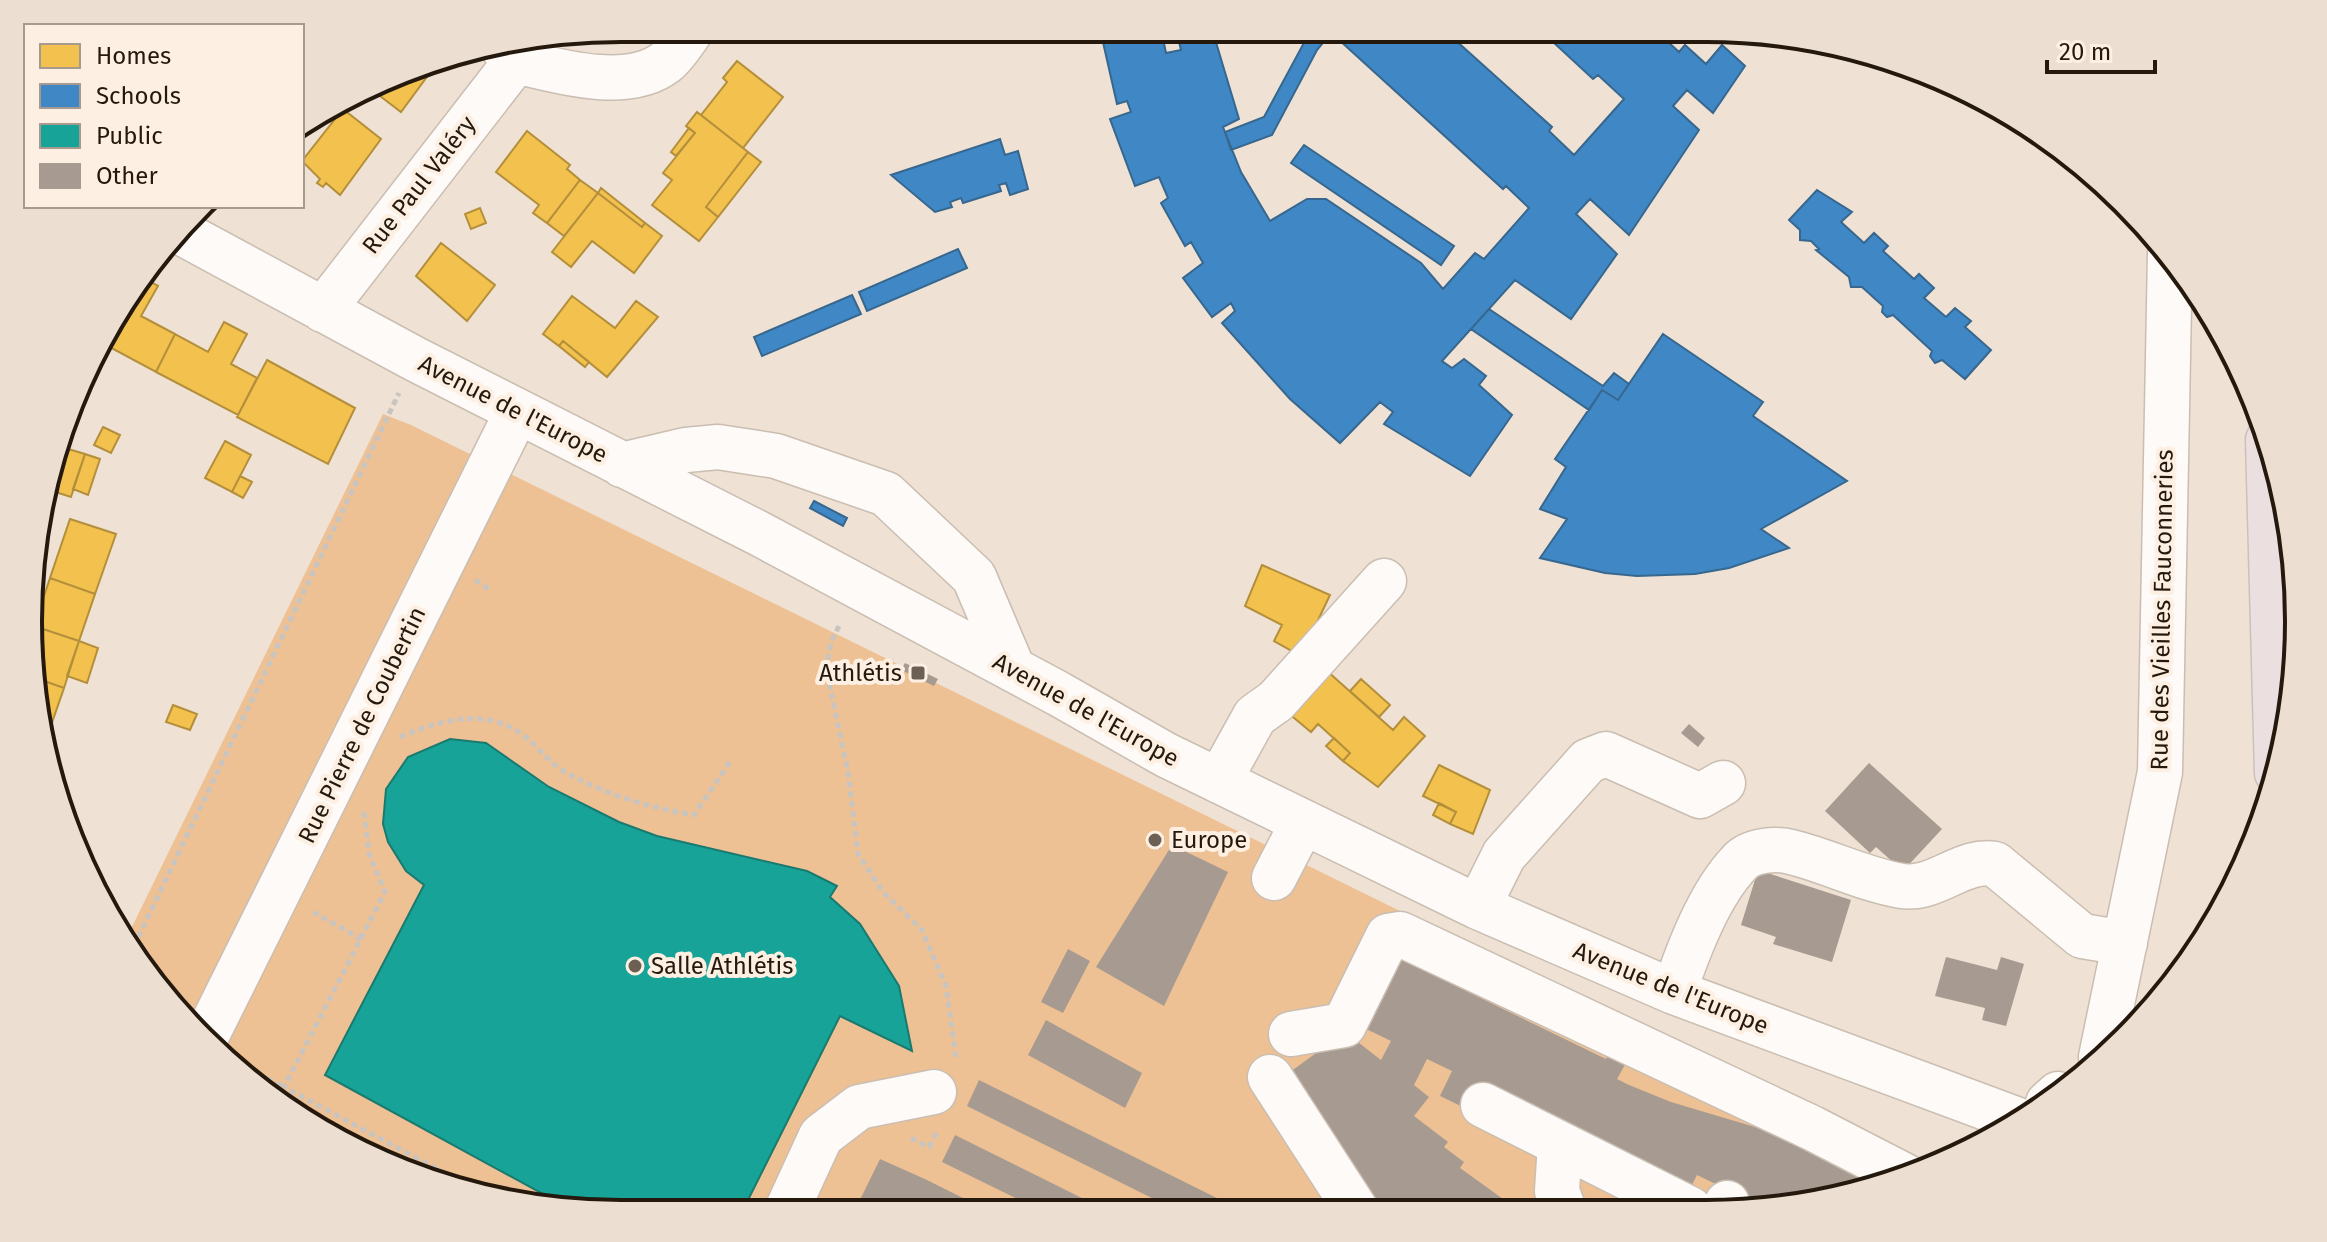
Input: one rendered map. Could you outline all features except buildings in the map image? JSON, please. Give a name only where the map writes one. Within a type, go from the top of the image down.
[{"type":"highway","points":[[2269,489],[2276,724]]},
{"type":"street","name":"Rue Paul Valéry","points":[[323,310],[509,54],[583,77],[626,77],[665,63],[682,42]]},
{"type":"street","name":"Avenue de l'Europe","points":[[188,236],[415,359],[760,534],[1219,781],[1478,907],[1674,992],[2006,1116]]},
{"type":"street","name":"Rue des Vieilles Fauconneries","points":[[2105,1040],[2160,772],[2170,275]]},
{"type":"street","name":"Rue Pierre de Coubertin","points":[[210,1028],[517,412]]},
{"type":"street","points":[[622,465],[686,450],[718,447],[776,456],[886,494],[974,577],[1013,669]]},
{"type":"street","points":[[1219,781],[1255,716],[1276,701],[1384,581]]},
{"type":"street","points":[[1478,907],[1504,855],[1588,761],[1606,754],[1700,796],[1723,783]]},
{"type":"street","points":[[1274,878],[1303,822]]},
{"type":"street","points":[[1674,992],[1693,934],[1740,860],[1760,851],[1788,851],[1904,886],[1929,883],[1980,861],[1995,864],[2082,936],[2125,943]]},
{"type":"street","points":[[1291,1034],[1344,1025],[1388,936],[1400,934],[1812,1128],[1892,1169]]},
{"type":"street","points":[[1270,1077],[1350,1200]]},
{"type":"street","points":[[792,1200],[821,1136],[859,1107],[945,1095]]},
{"type":"street","points":[[1483,1105],[1560,1144],[1697,1200]]},
{"type":"street","points":[[1560,1144],[1557,1191],[1560,1200]]},
{"type":"path","points":[[137,939],[415,359]]},
{"type":"path","points":[[839,626],[831,642],[826,668],[848,772],[858,854],[883,892],[922,930],[946,986],[945,1095],[929,1147],[905,1135]]},
{"type":"path","points":[[394,740],[463,718],[498,720],[523,735],[562,771],[610,793],[694,815],[732,759]]},
{"type":"path","points":[[284,1087],[385,892],[369,854],[364,803]]},
{"type":"path","points":[[278,893],[361,939]]},
{"type":"path","points":[[267,1079],[439,1170]]},
{"type":"shaded area","points":[[383,414],[411,425],[1911,1162],[1819,1189],[1744,1199],[1706,1200],[621,1200],[545,1195],[471,1180],[399,1156],[299,1102],[239,1056],[212,1030],[162,973],[131,928]]},
{"type":"place","name":"Athlétis","points":[[918,673]]},
{"type":"place","name":"Europe","points":[[1155,840]]},
{"type":"place","name":"Salle Athlétis","points":[[635,966]]}]
